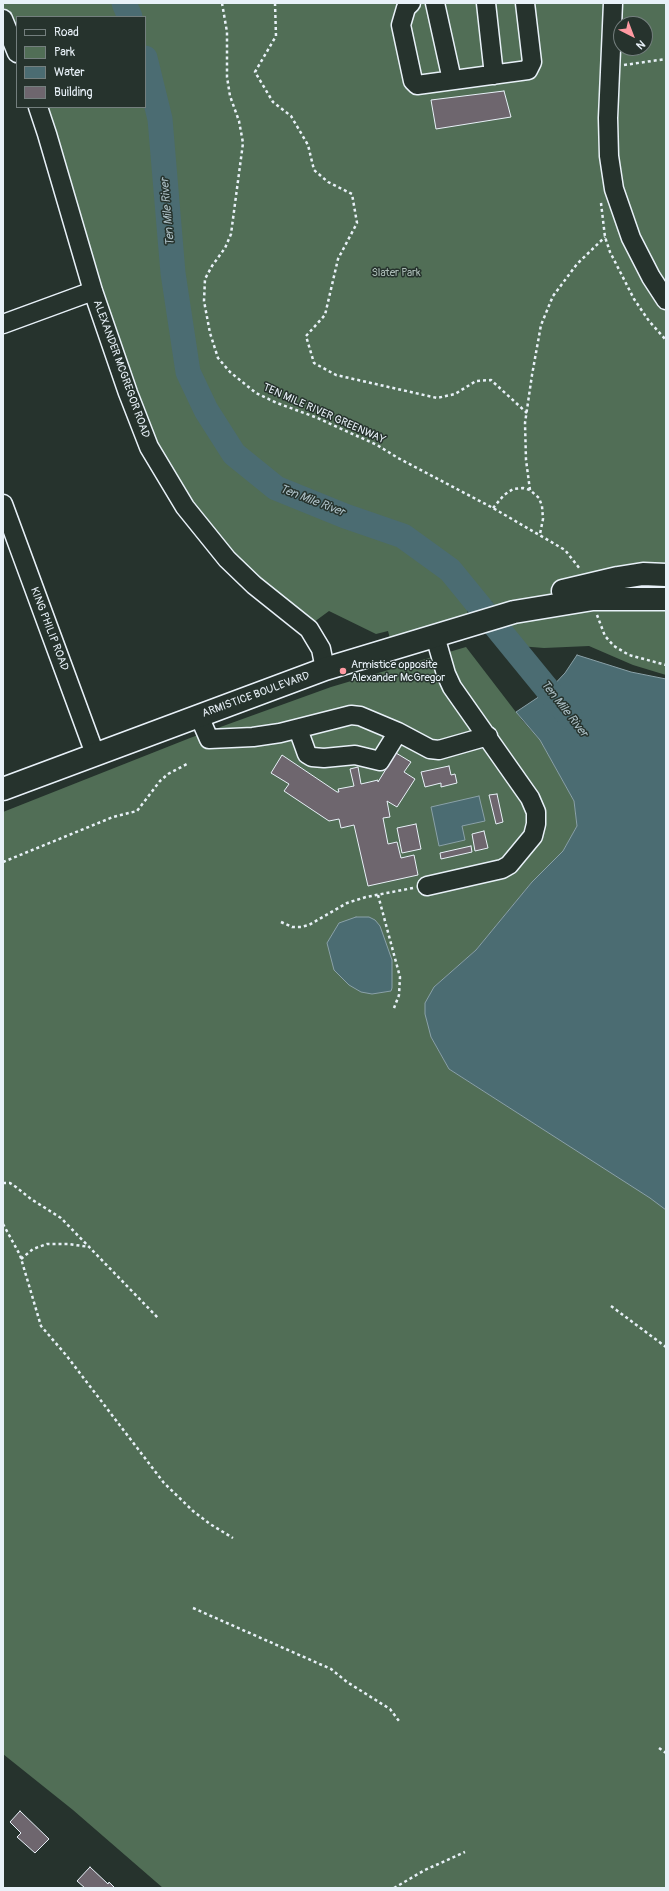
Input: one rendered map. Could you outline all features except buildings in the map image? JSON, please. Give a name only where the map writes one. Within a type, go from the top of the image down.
[{"type":"main road","name":"ARMISTICE BOULEVARD","points":[[590,592],[643,574],[666,575]]},
{"type":"main road","name":"ARMISTICE BOULEVARD","points":[[3,789],[325,669],[514,612],[542,599],[570,589],[666,599]]},
{"type":"street","points":[[411,3],[406,8],[402,24],[413,81],[417,85],[528,70],[532,62],[526,3]]},
{"type":"street","points":[[435,3],[452,80]]},
{"type":"street","points":[[486,3],[494,75]]},
{"type":"street","points":[[613,3],[608,118],[609,156],[614,189],[631,238],[666,300]]},
{"type":"street","points":[[3,19],[16,50]]},
{"type":"street","name":"ALEXANDER MCGREGOR ROAD","points":[[38,108],[93,291],[136,417],[149,447],[185,507],[227,560],[254,585],[308,630],[321,649],[325,669]]},
{"type":"street","points":[[3,324],[93,291]]},
{"type":"street","name":"KING PHILIP ROAD","points":[[3,504],[95,754]]},
{"type":"street","points":[[426,639],[452,687],[488,736],[530,798],[536,812],[536,824],[533,836],[517,858],[509,865],[502,869],[427,886]]},
{"type":"street","points":[[199,716],[209,739],[253,737],[280,733],[352,715],[360,716],[398,732],[430,749],[439,750],[488,736]]},
{"type":"street","points":[[298,729],[307,754],[312,758],[355,755],[380,761],[398,732]]},
{"type":"path","name":"TEN MILE RIVER GREENWAY","points":[[222,3],[228,32],[228,77],[230,96],[240,121],[243,142],[232,234],[225,248],[205,279],[204,301],[210,333],[218,358],[230,372],[256,393],[277,404],[315,417],[377,445],[398,458],[540,534],[565,550],[578,564],[590,592],[599,622],[608,641],[629,655],[666,665]]},
{"type":"path","points":[[275,3],[276,36],[255,72],[273,102],[291,116],[308,145],[314,170],[328,182],[352,194],[357,223],[338,259],[325,315],[306,336],[314,363],[336,375],[438,398],[455,394],[476,381],[491,380],[527,413]]},
{"type":"path","points":[[620,66],[666,59]]},
{"type":"path","points":[[530,490],[526,460],[527,413],[541,325],[553,296],[577,264],[605,237]]},
{"type":"path","points":[[493,508],[504,495],[513,489],[523,488],[530,490],[539,498],[542,506],[543,518],[540,534]]},
{"type":"path","points":[[3,862],[113,817],[137,811],[164,778],[187,764]]},
{"type":"path","points":[[282,922],[292,927],[301,927],[309,925],[347,904],[378,895],[427,886]]},
{"type":"path","points":[[378,895],[400,977],[399,995],[394,1008]]},
{"type":"path","points":[[3,1183],[10,1183],[31,1199],[61,1218],[91,1247],[159,1319]]},
{"type":"path","points":[[3,1224],[21,1259],[41,1326],[66,1355],[164,1483],[199,1516],[233,1538]]},
{"type":"path","points":[[21,1259],[33,1249],[47,1244],[68,1244],[91,1247]]},
{"type":"path","points":[[611,1306],[666,1347]]},
{"type":"path","points":[[193,1608],[330,1669],[347,1682],[390,1709],[399,1721]]},
{"type":"path","points":[[659,1748],[666,1753]]},
{"type":"path","points":[[394,1888],[432,1867],[464,1852]]},
{"type":"green space","name":"Slater Park","points":[[3,3],[666,3],[666,675],[633,665],[589,646],[544,648],[519,646],[501,632],[495,618],[492,601],[467,608],[469,624],[392,646],[388,631],[376,634],[329,611],[310,625],[262,592],[166,477],[35,108],[146,108],[146,16],[16,16],[16,54],[3,20]]},
{"type":"green space","points":[[466,647],[522,720],[540,740],[574,801],[577,826],[563,851],[532,882],[476,950],[434,987],[431,1037],[449,1069],[651,1198],[666,1210],[666,1888],[163,1888],[73,1810],[3,1754],[3,812],[190,738],[331,687]]},
{"type":"water","points":[[577,655],[631,672],[666,679],[666,1210],[650,1198],[449,1069],[431,1037],[425,1014],[425,1003],[434,987],[476,950],[532,882],[563,851],[577,826],[574,801],[540,740],[516,712],[549,690],[565,673]]},
{"type":"water","points":[[479,796],[485,821],[462,826],[465,840],[439,846],[431,807]]},
{"type":"water","points":[[356,917],[369,917],[375,920],[380,926],[392,960],[391,991],[372,994],[361,992],[349,985],[334,970],[327,943],[339,923]]},
{"type":"waterway","name":"Ten Mile River","points":[[124,3],[130,16]]},
{"type":"waterway","name":"Ten Mile River","points":[[146,62],[160,119],[173,273],[188,372],[206,410],[234,454],[276,488],[345,516],[403,536],[450,570],[570,717]]},
{"type":"place","name":"Armistice opposite Alexander McGregor","points":[[343,671]]}]
